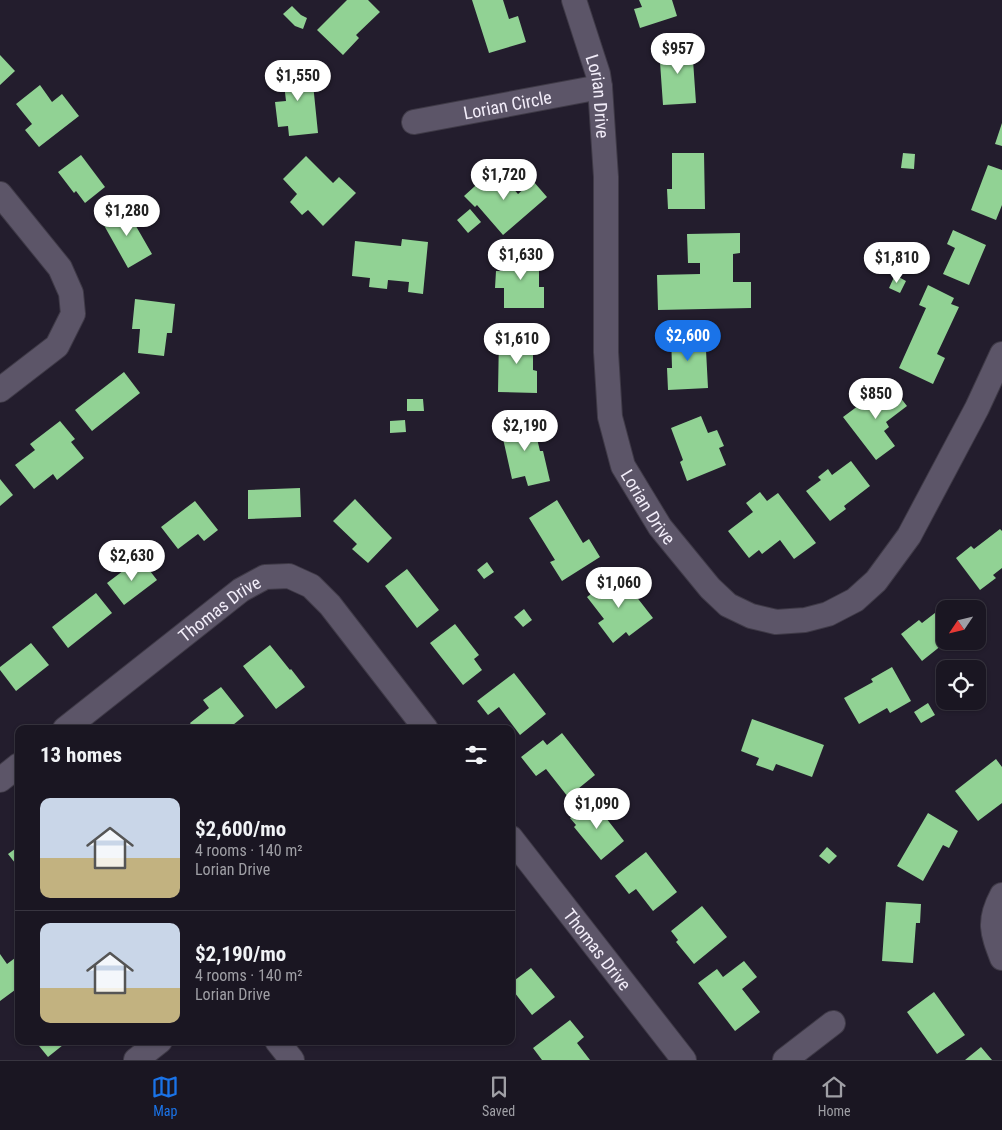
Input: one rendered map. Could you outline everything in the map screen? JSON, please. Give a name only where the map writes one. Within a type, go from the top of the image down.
[{"type":"street","name":"Lorian Drive","points":[[574,0],[598,74],[600,87],[606,177],[606,352],[610,417],[623,466],[660,527],[710,588],[728,605],[752,616],[776,622],[805,620],[828,614],[855,600],[876,581],[909,536],[977,408],[1002,354]]},
{"type":"street","name":"Lorian Circle","points":[[414,122],[600,87]]},
{"type":"street","points":[[0,194],[60,268],[72,293],[73,314],[57,346],[0,390]]},
{"type":"street","name":"Thomas Drive","points":[[70,725],[241,590],[265,577],[289,576],[311,586],[330,605],[423,725]]},
{"type":"street","points":[[0,780],[15,768]]},
{"type":"street","name":"Thomas Drive","points":[[515,843],[684,1060]]},
{"type":"street","points":[[1002,895],[993,919],[993,935],[1002,958]]},
{"type":"street","points":[[785,1060],[833,1023]]},
{"type":"street","points":[[136,1060],[155,1045]]},
{"type":"street","points":[[280,1045],[292,1060]]},
{"type":"building","points":[[347,0],[368,0],[380,12],[356,35],[359,38],[343,55],[317,30]]},
{"type":"building","points":[[472,0],[503,0],[509,19],[518,16],[526,42],[489,53]]},
{"type":"building","points":[[639,0],[672,0],[677,16],[640,28],[634,9],[642,7]]},
{"type":"building","points":[[292,6],[307,18],[303,29],[295,26],[283,14]]},
{"type":"building","points":[[692,46],[696,103],[663,105],[659,48]]},
{"type":"building","points":[[0,55],[15,71],[0,85]]},
{"type":"building","points":[[311,64],[318,133],[289,136],[288,126],[278,127],[275,102],[286,101],[282,67]]},
{"type":"building","points":[[40,85],[52,102],[62,94],[79,116],[39,147],[25,130],[32,124],[16,104]]},
{"type":"building","points":[[1002,123],[1002,146],[995,144]]},
{"type":"building","points":[[672,153],[704,153],[705,209],[668,209],[667,189],[672,189]]},
{"type":"building","points":[[903,153],[915,154],[914,169],[901,168]]},
{"type":"building","points":[[81,155],[105,187],[85,203],[76,191],[74,193],[58,172]]},
{"type":"building","points":[[306,156],[333,183],[339,177],[356,193],[323,226],[308,210],[302,215],[290,202],[297,194],[283,179]]},
{"type":"building","points":[[988,165],[1002,170],[1002,205],[996,220],[971,210]]},
{"type":"building","points":[[495,168],[518,194],[533,181],[547,197],[503,235],[477,205],[475,207],[464,196]]},
{"type":"building","points":[[125,207],[152,254],[128,268],[101,220]]},
{"type":"building","points":[[470,209],[481,222],[468,233],[457,220]]},
{"type":"building","points":[[953,230],[986,245],[969,285],[943,274],[955,248],[947,244]]},
{"type":"building","points":[[740,233],[740,253],[733,254],[733,282],[751,282],[751,308],[658,310],[657,275],[700,274],[700,263],[688,263],[687,234]]},
{"type":"building","points":[[402,239],[428,242],[423,294],[408,292],[409,282],[388,280],[387,289],[369,287],[370,278],[352,276],[355,241],[401,246]]},
{"type":"building","points":[[504,252],[539,252],[539,287],[544,287],[544,308],[504,308],[504,288],[495,288],[496,271],[504,271]]},
{"type":"building","points":[[895,275],[906,281],[900,293],[889,288]]},
{"type":"building","points":[[928,285],[954,298],[951,304],[959,307],[937,354],[945,358],[933,384],[899,368],[926,308],[919,305]]},
{"type":"building","points":[[135,299],[175,304],[172,333],[167,333],[164,356],[138,353],[140,329],[132,329]]},
{"type":"building","points":[[705,331],[708,388],[668,390],[667,368],[672,368],[671,333]]},
{"type":"building","points":[[499,336],[533,337],[533,370],[537,371],[537,393],[498,392]]},
{"type":"building","points":[[124,372],[140,393],[92,431],[75,410]]},
{"type":"building","points":[[889,383],[907,406],[886,422],[889,427],[884,431],[895,446],[876,460],[843,417]]},
{"type":"building","points":[[407,399],[423,399],[424,411],[407,411]]},
{"type":"building","points":[[701,416],[708,433],[717,430],[724,446],[719,448],[726,465],[687,481],[680,462],[683,460],[671,428]]},
{"type":"building","points":[[532,418],[540,451],[543,451],[550,481],[528,486],[525,476],[512,479],[500,425]]},
{"type":"building","points":[[405,420],[406,432],[390,433],[390,421]]},
{"type":"building","points":[[60,421],[75,439],[71,442],[84,458],[57,480],[53,474],[34,489],[15,465],[35,450],[30,444]]},
{"type":"building","points":[[851,461],[870,486],[844,506],[846,509],[830,521],[806,491],[821,480],[818,477],[828,469],[832,475]]},
{"type":"building","points":[[0,479],[13,495],[0,506]]},
{"type":"building","points":[[300,488],[301,517],[248,519],[248,490]]},
{"type":"building","points":[[760,492],[767,501],[778,493],[816,543],[794,559],[780,540],[762,554],[759,550],[749,558],[728,531],[753,512],[746,503]]},
{"type":"building","points":[[355,499],[392,538],[368,563],[352,549],[357,544],[333,521]]},
{"type":"building","points":[[557,500],[583,543],[589,539],[600,557],[562,581],[550,562],[555,560],[529,518]]},
{"type":"building","points":[[195,501],[218,530],[204,541],[198,534],[178,549],[161,527]]},
{"type":"building","points":[[1000,529],[1002,531],[1002,568],[993,575],[996,578],[980,590],[956,558],[971,546],[974,549]]},
{"type":"building","points":[[140,558],[157,580],[124,605],[107,583]]},
{"type":"building","points":[[487,562],[494,572],[484,579],[477,570]]},
{"type":"building","points":[[407,569],[439,610],[417,628],[385,586]]},
{"type":"building","points":[[618,573],[653,618],[629,636],[626,632],[613,643],[598,623],[604,619],[587,597]]},
{"type":"building","points":[[96,593],[112,613],[68,648],[52,627]]},
{"type":"building","points":[[524,609],[532,620],[523,627],[514,617]]},
{"type":"building","points":[[936,612],[936,650],[922,661],[901,634],[919,620],[922,623]]},
{"type":"building","points":[[455,624],[479,655],[474,659],[482,670],[463,685],[430,643]]},
{"type":"building","points":[[31,643],[49,665],[16,691],[0,670],[0,667]]},
{"type":"building","points":[[270,645],[305,687],[276,709],[243,666]]},
{"type":"building","points":[[892,667],[911,701],[890,713],[887,708],[859,724],[844,698],[873,682],[871,679]]},
{"type":"building","points":[[514,673],[546,714],[520,735],[515,725],[512,725],[499,707],[488,715],[477,701]]},
{"type":"building","points":[[221,687],[244,716],[233,725],[191,725],[190,723],[209,708],[203,700]]},
{"type":"building","points":[[928,703],[935,715],[921,723],[914,712]]},
{"type":"building","points":[[752,719],[824,745],[812,777],[776,764],[773,771],[756,765],[759,758],[741,751]]},
{"type":"building","points":[[562,733],[595,775],[568,797],[546,769],[536,776],[521,757],[543,740],[547,745]]},
{"type":"building","points":[[996,759],[1002,767],[1002,803],[978,821],[955,791]]},
{"type":"building","points":[[592,800],[624,841],[601,860],[574,827],[576,825],[570,818]]},
{"type":"building","points":[[928,813],[958,831],[949,848],[943,845],[923,881],[897,866]]},
{"type":"building","points":[[827,847],[837,856],[829,864],[819,856]]},
{"type":"building","points":[[15,849],[15,863],[8,854]]},
{"type":"building","points":[[646,852],[677,892],[653,911],[636,889],[629,894],[615,876]]},
{"type":"building","points":[[886,902],[921,904],[920,923],[916,923],[913,963],[882,961]]},
{"type":"building","points":[[702,906],[727,937],[694,964],[676,942],[678,940],[671,931]]},
{"type":"building","points":[[0,954],[7,964],[15,958],[15,990],[0,1001]]},
{"type":"building","points":[[744,961],[757,977],[742,989],[760,1012],[735,1031],[698,983],[717,969],[723,977]]},
{"type":"building","points":[[531,968],[555,997],[532,1015],[515,993],[515,980]]},
{"type":"building","points":[[934,992],[965,1035],[937,1054],[907,1012]]},
{"type":"building","points":[[570,1020],[584,1037],[577,1043],[590,1060],[542,1060],[533,1048]]},
{"type":"building","points":[[38,1045],[63,1045],[48,1057]]},
{"type":"building","points":[[981,1047],[992,1060],[965,1060]]}]
